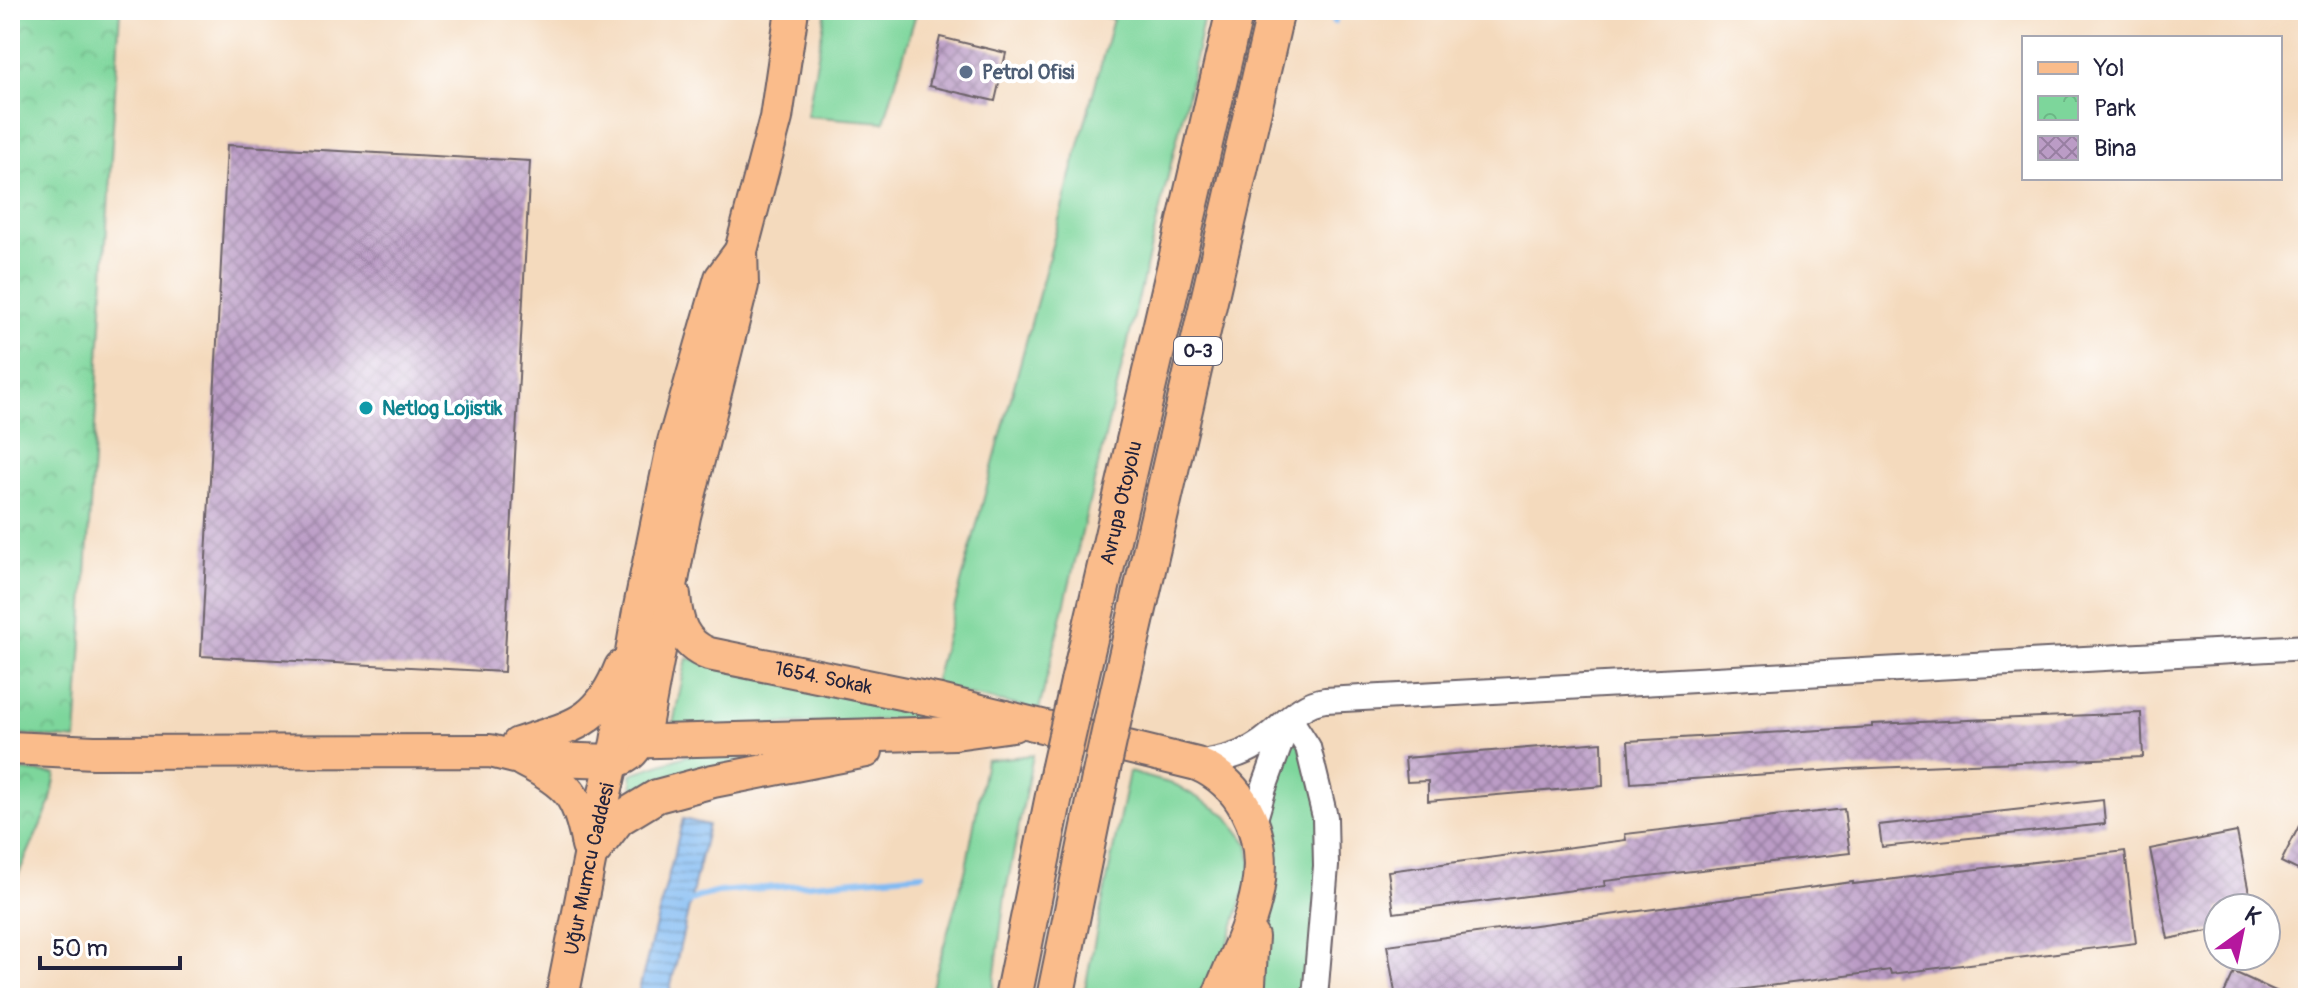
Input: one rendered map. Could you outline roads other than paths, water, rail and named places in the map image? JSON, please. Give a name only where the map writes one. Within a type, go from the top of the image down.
[{"type":"highway","name":"Avrupa Otoyolu","points":[[1013,998],[1059,771],[1235,10]]},
{"type":"highway","name":"Avrupa Otoyolu","points":[[1055,998],[1119,691],[1276,10]]},
{"type":"main road","points":[[623,748],[645,724],[674,568],[742,285],[741,251],[771,142],[792,10]]},
{"type":"main road","points":[[623,748],[636,631],[664,484],[684,401],[721,278],[741,251]]},
{"type":"main road","name":"1654. Sokak","points":[[674,568],[675,603],[681,628],[688,641],[704,652],[924,697],[1197,764],[1231,788],[1241,800],[1253,826],[1262,870],[1253,906],[1218,998]]},
{"type":"main road","points":[[509,751],[575,725],[593,713],[613,688],[636,631]]},
{"type":"main road","name":"1654. Sokak","points":[[10,748],[94,752],[509,751],[955,733],[1036,723]]},
{"type":"main road","points":[[590,857],[619,819],[657,796],[713,781],[955,733]]},
{"type":"main road","name":"Uğur Mumcu Caddesi","points":[[562,998],[590,857],[623,748]]},
{"type":"main road","points":[[509,751],[554,778],[575,798],[583,818],[590,857]]},
{"type":"main road","points":[[1248,998],[1253,906]]},
{"type":"street","points":[[1197,764],[1247,751],[1307,705],[1325,700],[2308,647]]},
{"type":"street","points":[[1253,826],[1290,719]]},
{"type":"street","points":[[1290,719],[1308,747],[1325,817],[1326,866],[1315,998]]},
{"type":"water","points":[[683,819],[708,825],[668,998],[637,998]]},
{"type":"waterway","points":[[1334,22],[1339,10]]},
{"type":"waterway","points":[[685,904],[719,892],[922,874]]},
{"type":"place","name":"Petrol Ofisi","points":[[966,72]]},
{"type":"place","name":"Netlog Lojistik","points":[[366,408]]}]
